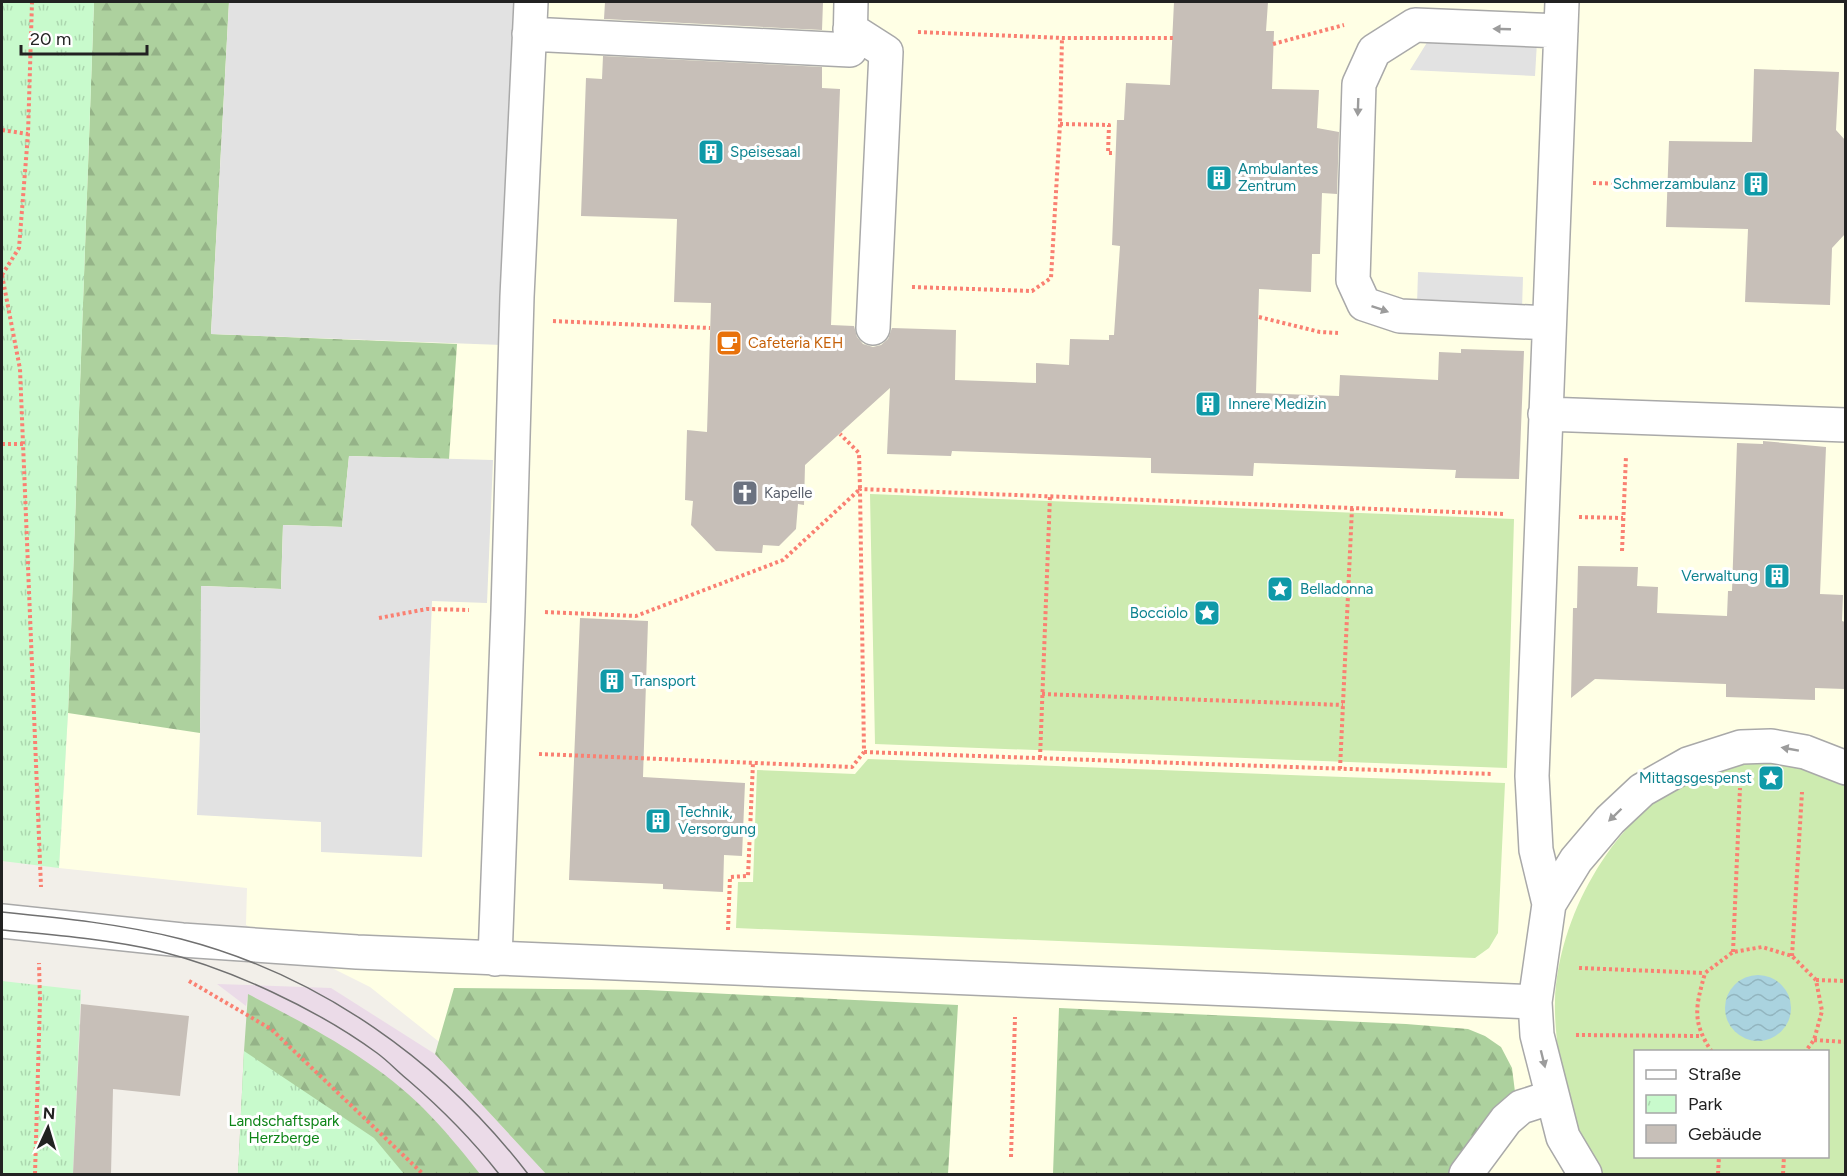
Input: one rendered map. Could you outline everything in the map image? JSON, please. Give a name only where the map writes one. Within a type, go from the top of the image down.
[{"type":"street","points":[[495,959],[517,320],[531,2]]},
{"type":"street","points":[[529,34],[850,50],[851,15]]},
{"type":"street","points":[[851,15],[886,52],[873,328]]},
{"type":"street","points":[[1549,323],[1400,316],[1364,304],[1353,280],[1359,84],[1374,51],[1415,25],[1562,16],[1532,776],[1536,850],[1549,904]]},
{"type":"street","points":[[1545,414],[1845,425]]},
{"type":"street","points":[[1585,1174],[1563,1137],[1537,1035],[1535,1002],[1538,967],[1549,904],[1583,852],[1610,820],[1642,790],[1688,764],[1741,747],[1771,746],[1804,752],[1845,768]]},
{"type":"street","points":[[2,921],[109,933],[345,951],[495,959],[1535,1002]]},
{"type":"street","points":[[1466,1174],[1506,1120],[1521,1107],[1552,1097]]},
{"type":"path","points":[[32,2],[28,134],[19,248],[2,275],[20,369],[41,875],[35,1174]]},
{"type":"path","points":[[909,31],[1062,38],[1173,38]]},
{"type":"path","points":[[874,286],[1032,291],[1051,278],[1060,124],[1062,38]]},
{"type":"path","points":[[1060,124],[1109,125],[1108,153],[1115,153]]},
{"type":"path","points":[[2,130],[28,134]]},
{"type":"path","points":[[1554,181],[1661,185]]},
{"type":"path","points":[[517,320],[711,328]]},
{"type":"path","points":[[1622,551],[1628,417]]},
{"type":"path","points":[[503,752],[852,767],[864,752],[859,453],[840,434]]},
{"type":"path","points":[[2,444],[23,444]]},
{"type":"path","points":[[636,616],[783,560],[860,489],[1543,515]]},
{"type":"path","points":[[1040,758],[1050,496]]},
{"type":"path","points":[[1340,769],[1352,508]]},
{"type":"path","points":[[1042,694],[1343,705]]},
{"type":"path","points":[[1733,952],[1741,747]]},
{"type":"path","points":[[864,752],[1532,776]]},
{"type":"path","points":[[1792,956],[1804,752]]},
{"type":"path","points":[[728,935],[730,877],[748,876],[753,763]]},
{"type":"path","points":[[1711,1050],[1701,1036],[1696,1006],[1705,973],[1733,952],[1762,947],[1792,956],[1816,980],[1822,1011],[1814,1040],[1806,1050]]},
{"type":"path","points":[[1538,967],[1705,973]]},
{"type":"path","points":[[1816,980],[1845,981]]},
{"type":"path","points":[[189,981],[271,1029],[423,1174]]},
{"type":"path","points":[[1011,1157],[1016,981]]},
{"type":"path","points":[[1537,1035],[1701,1036]]},
{"type":"path","points":[[1814,1040],[1845,1042]]},
{"type":"path","points":[[1718,1174],[1719,1158]]},
{"type":"path","points":[[1783,1174],[1784,1158]]},
{"type":"shaded area","points":[[94,2],[1845,2],[1845,1174],[562,1174],[462,1060],[370,987],[246,925],[247,888],[59,868],[68,713]]},
{"type":"shaded area","points":[[229,2],[514,2],[502,345],[211,334]]},
{"type":"shaded area","points":[[1431,36],[1537,42],[1535,76],[1410,70]]},
{"type":"shaded area","points":[[1418,272],[1523,277],[1522,309],[1417,305]]},
{"type":"shaded area","points":[[349,456],[493,460],[487,603],[432,601],[422,857],[321,852],[321,822],[197,815],[201,586],[281,589],[283,525],[342,527]]},
{"type":"shaded area","points":[[217,984],[331,988],[435,1054],[546,1174],[480,1174],[465,1156],[248,995],[246,1006]]},
{"type":"green space","points":[[2,2],[94,2],[68,713],[59,868],[2,861]]},
{"type":"green space","points":[[94,2],[229,2],[211,334],[457,344],[449,459],[349,456],[342,527],[283,525],[281,589],[202,586],[200,733],[68,713]]},
{"type":"green space","points":[[870,494],[1514,519],[1507,768],[875,744]]},
{"type":"green space","points":[[868,759],[1505,783],[1498,933],[1489,948],[1475,958],[736,928],[738,882],[753,882],[757,770],[855,774]]},
{"type":"green space","points":[[1762,761],[1796,764],[1846,784],[1845,1174],[1603,1174],[1572,1114],[1561,1068],[1555,1001],[1558,969],[1566,937],[1578,906],[1593,876],[1612,847],[1633,822],[1657,799],[1683,781],[1721,766]]},
{"type":"green space","points":[[2,981],[81,990],[73,1174],[2,1174]]},
{"type":"green space","points":[[454,988],[647,990],[958,1005],[948,1174],[546,1174],[435,1054]]},
{"type":"green space","points":[[248,994],[340,1045],[384,1074],[430,1116],[480,1174],[238,1174]]},
{"type":"green space","points":[[1059,1008],[1406,1024],[1468,1029],[1485,1036],[1501,1047],[1512,1068],[1515,1092],[1452,1174],[1053,1174]]},
{"type":"green space","name":"Landschaftspark Herzberge","points":[[244,1051],[374,1138],[404,1174],[238,1174]]},
{"type":"water","points":[[1764,975],[1782,984],[1789,995],[1791,1008],[1789,1021],[1782,1032],[1771,1039],[1752,1041],[1734,1032],[1727,1021],[1725,1002],[1734,984],[1745,977]]},
{"type":"building","points":[[605,2],[823,2],[822,30],[604,19]]},
{"type":"building","points":[[1174,2],[1268,2],[1266,31],[1274,31],[1272,89],[1319,90],[1317,128],[1339,132],[1337,194],[1322,193],[1320,254],[1312,254],[1311,292],[1259,289],[1256,393],[1339,396],[1340,375],[1438,380],[1439,352],[1461,353],[1461,349],[1524,351],[1519,479],[1455,478],[1456,470],[1254,463],[1253,476],[1151,473],[1151,458],[952,451],[951,456],[887,454],[890,388],[805,465],[804,505],[798,504],[796,529],[779,546],[763,545],[762,553],[716,551],[691,525],[693,501],[685,500],[687,430],[707,432],[711,303],[674,302],[677,219],[581,216],[586,78],[602,79],[603,56],[822,67],[822,88],[840,89],[831,325],[854,326],[857,337],[863,344],[873,347],[881,345],[888,339],[892,328],[956,330],[955,380],[1036,383],[1036,363],[1069,365],[1070,339],[1109,340],[1109,335],[1114,335],[1120,246],[1112,245],[1117,120],[1124,120],[1126,83],[1170,85]]},
{"type":"building","name":"Schmerzambulanz","points":[[1754,69],[1839,72],[1836,130],[1845,140],[1845,234],[1832,248],[1830,305],[1745,302],[1748,229],[1666,227],[1669,141],[1752,142]]},
{"type":"building","name":"Verwaltung","points":[[1763,441],[1826,447],[1820,594],[1843,595],[1845,689],[1815,688],[1815,700],[1726,697],[1726,684],[1595,679],[1571,698],[1573,608],[1577,608],[1578,566],[1638,567],[1637,586],[1658,587],[1657,613],[1727,616],[1728,591],[1732,591],[1737,443],[1763,444]]},
{"type":"building","points":[[580,618],[648,621],[643,777],[745,783],[742,856],[724,855],[723,892],[663,889],[663,884],[569,880]]},
{"type":"building","points":[[81,1004],[189,1016],[180,1096],[113,1089],[111,1174],[73,1174]]},
{"type":"tram line","points":[[2,912],[137,929],[181,939],[232,955],[282,975],[329,999],[417,1059],[494,1133],[528,1174]]},
{"type":"tram line","points":[[2,930],[100,940],[159,951],[215,968],[301,1006],[381,1056],[456,1124],[499,1174]]},
{"type":"place","name":"Speisesaal","points":[[711,152]]},
{"type":"place","name":"Ambulantes Zentrum","points":[[1219,178]]},
{"type":"place","name":"Schmerzambulanz","points":[[1756,184]]},
{"type":"place","name":"Cafeteria KEH","points":[[729,343]]},
{"type":"place","name":"Innere Medizin","points":[[1208,404]]},
{"type":"place","name":"Kapelle","points":[[745,493]]},
{"type":"place","name":"Verwaltung","points":[[1777,576]]},
{"type":"place","name":"Belladonna","points":[[1280,589]]},
{"type":"place","name":"Bocciolo","points":[[1207,613]]},
{"type":"place","name":"Transport","points":[[612,681]]},
{"type":"place","name":"Mittagsgespenst","points":[[1771,778]]},
{"type":"place","name":"Technik, Versorgung","points":[[658,821]]}]
